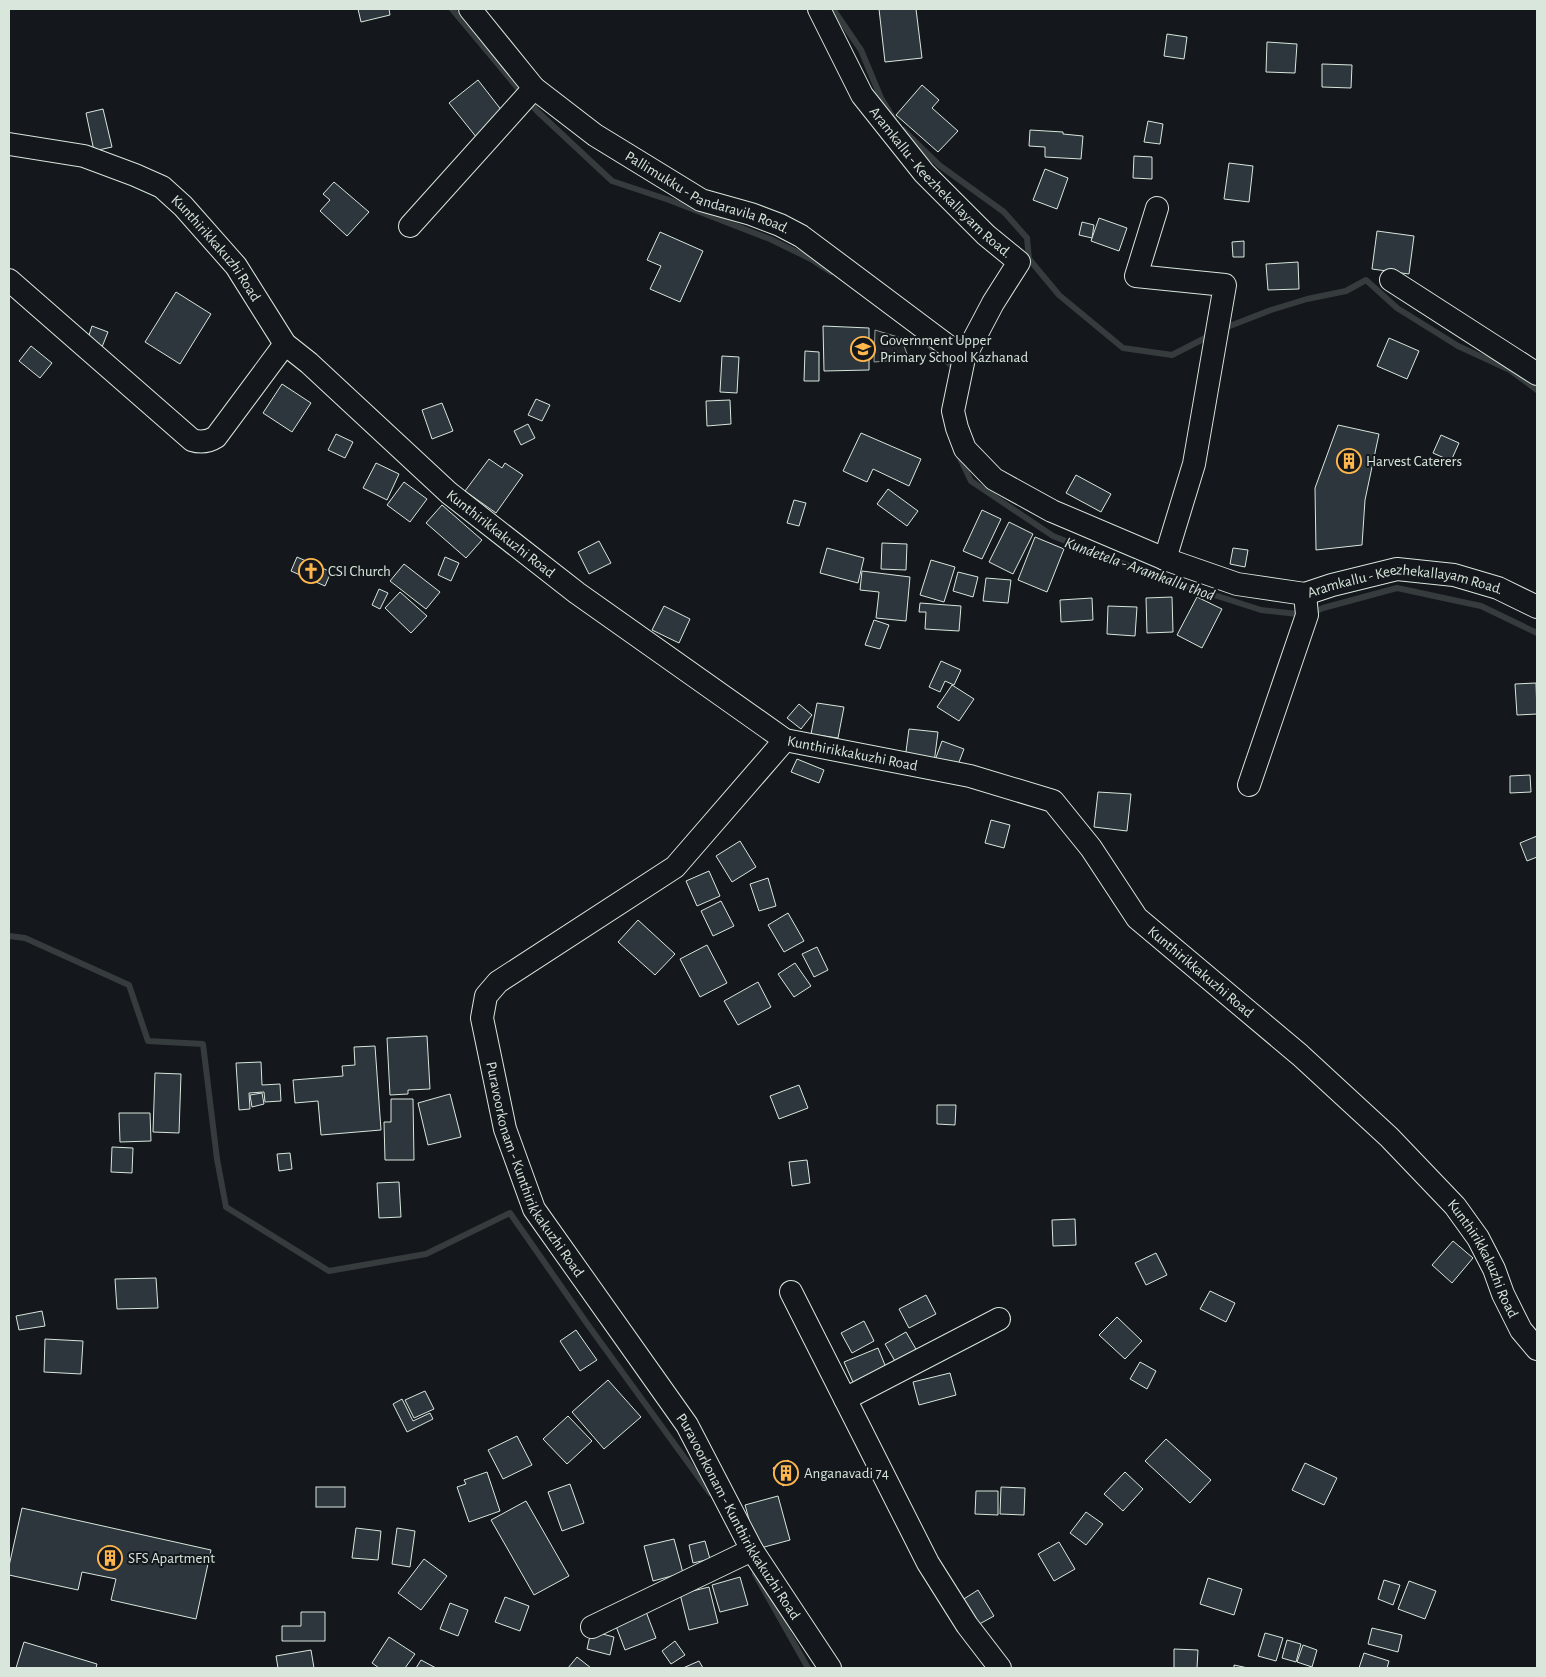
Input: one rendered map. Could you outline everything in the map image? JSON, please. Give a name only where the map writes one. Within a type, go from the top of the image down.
[{"type":"street","name":"Pallimukku - Pandaravila Road.","points":[[470,9],[534,88],[595,135],[701,200],[750,214],[780,225],[801,236],[963,365]]},
{"type":"street","name":"Aramkallu - Keezhekallayam Road.","points":[[819,9],[862,95],[924,173],[986,235],[1019,262],[993,303],[963,365],[953,410],[957,428],[966,449],[994,479],[1052,511],[1165,559],[1237,584],[1305,594],[1332,585],[1397,569],[1454,575],[1498,588],[1537,607]]},
{"type":"street","points":[[410,226],[534,88]]},
{"type":"street","name":"Kunthirikkakuzhi Road","points":[[9,144],[84,156],[162,187],[183,206],[236,266],[285,344],[449,493],[577,593],[785,740],[970,776],[1053,801],[1091,848],[1136,918],[1300,1055],[1389,1137],[1455,1206],[1478,1238],[1521,1330],[1537,1349]]},
{"type":"street","points":[[1157,208],[1136,276],[1225,285],[1194,464],[1165,559]]},
{"type":"street","points":[[9,280],[192,440],[198,442],[216,437],[285,344]]},
{"type":"street","points":[[1391,280],[1537,374]]},
{"type":"street","points":[[1248,785],[1307,615],[1305,594]]},
{"type":"street","name":"Puravoorkonam - Kunthirikkakuzhi Road","points":[[785,740],[675,867],[498,982],[486,996],[482,1018],[505,1129],[534,1209],[687,1425],[752,1550],[830,1668]]},
{"type":"street","points":[[791,1292],[928,1563],[967,1625],[1000,1668]]},
{"type":"street","points":[[844,1399],[999,1319]]},
{"type":"street","points":[[592,1627],[752,1550]]},
{"type":"shaded area","points":[[875,330],[901,338],[909,359],[874,362]]},
{"type":"building","points":[[358,9],[389,9],[390,15],[361,22]]},
{"type":"building","points":[[879,9],[916,9],[922,58],[885,62]]},
{"type":"building","points":[[1167,34],[1187,37],[1184,59],[1164,56]]},
{"type":"building","points":[[1267,42],[1297,44],[1295,73],[1266,72]]},
{"type":"building","points":[[1322,64],[1352,65],[1351,88],[1322,87]]},
{"type":"building","points":[[478,80],[506,116],[477,138],[449,103]]},
{"type":"building","points":[[922,85],[939,100],[932,108],[958,131],[938,152],[896,115]]},
{"type":"building","points":[[103,109],[112,147],[94,151],[86,113]]},
{"type":"building","points":[[1148,121],[1163,124],[1160,144],[1144,142]]},
{"type":"building","points":[[1030,130],[1063,132],[1063,134],[1083,136],[1081,159],[1045,157],[1045,147],[1029,146]]},
{"type":"building","points":[[1134,156],[1152,157],[1152,179],[1133,178]]},
{"type":"building","points":[[1229,163],[1253,166],[1249,202],[1224,199]]},
{"type":"building","points":[[1045,169],[1068,178],[1057,209],[1033,200]]},
{"type":"building","points":[[334,182],[369,212],[347,236],[320,211],[330,200],[323,194]]},
{"type":"building","points":[[1099,218],[1127,228],[1119,251],[1091,241]]},
{"type":"building","points":[[1082,222],[1094,225],[1092,238],[1079,235]]},
{"type":"building","points":[[1377,231],[1414,236],[1409,274],[1372,269]]},
{"type":"building","points":[[660,232],[703,251],[680,302],[650,289],[661,266],[647,260]]},
{"type":"building","points":[[1244,241],[1244,257],[1233,257],[1232,242]]},
{"type":"building","points":[[1298,262],[1299,289],[1268,290],[1266,264]]},
{"type":"building","points":[[176,292],[211,314],[180,364],[145,342]]},
{"type":"building","points":[[92,326],[108,332],[102,347],[87,341]]},
{"type":"building","points":[[823,326],[869,328],[869,370],[824,371]]},
{"type":"building","points":[[1389,338],[1419,351],[1407,379],[1377,366]]},
{"type":"building","points":[[31,346],[52,363],[40,378],[19,361]]},
{"type":"building","points":[[805,351],[819,352],[819,381],[804,381]]},
{"type":"building","points":[[722,356],[739,357],[737,393],[720,392]]},
{"type":"building","points":[[282,384],[311,403],[292,432],[263,413]]},
{"type":"building","points":[[536,399],[550,405],[542,421],[528,415]]},
{"type":"building","points":[[730,400],[731,424],[707,426],[706,401]]},
{"type":"building","points":[[442,403],[453,431],[432,439],[422,410]]},
{"type":"building","points":[[528,424],[535,438],[521,445],[514,431]]},
{"type":"building","name":"Harvest Caterers","points":[[1338,425],[1379,434],[1365,500],[1362,545],[1316,550],[1315,488]]},
{"type":"building","points":[[861,433],[921,459],[909,486],[873,469],[867,482],[843,471]]},
{"type":"building","points":[[336,434],[353,442],[345,458],[328,450]]},
{"type":"building","points":[[1441,435],[1459,443],[1451,461],[1433,453]]},
{"type":"building","points":[[489,459],[502,468],[505,463],[523,475],[496,513],[465,491]]},
{"type":"building","points":[[376,463],[399,474],[387,500],[363,488]]},
{"type":"building","points":[[1076,475],[1111,494],[1101,512],[1066,493]]},
{"type":"building","points":[[404,482],[427,499],[410,522],[387,505]]},
{"type":"building","points":[[888,489],[918,511],[907,526],[877,504]]},
{"type":"building","points":[[794,500],[806,503],[799,526],[787,523]]},
{"type":"building","points":[[442,505],[482,540],[466,558],[426,523]]},
{"type":"building","points":[[982,510],[1001,519],[982,559],[963,551]]},
{"type":"building","points":[[1009,522],[1033,534],[1013,574],[989,562]]},
{"type":"building","points":[[1035,537],[1064,549],[1047,592],[1018,580]]},
{"type":"building","points":[[599,541],[611,563],[589,574],[578,552]]},
{"type":"building","points":[[882,543],[907,544],[906,570],[881,569]]},
{"type":"building","points":[[827,548],[864,558],[858,583],[820,573]]},
{"type":"building","points":[[1233,548],[1248,550],[1245,567],[1230,564]]},
{"type":"building","name":"CSI Church","points":[[297,557],[331,572],[325,586],[291,571]]},
{"type":"building","points":[[445,557],[459,563],[451,581],[438,575]]},
{"type":"building","points":[[931,560],[955,567],[944,602],[920,595]]},
{"type":"building","points":[[404,564],[440,592],[426,609],[390,581]]},
{"type":"building","points":[[862,571],[910,577],[906,621],[876,618],[879,592],[860,590]]},
{"type":"building","points":[[958,572],[978,577],[973,597],[953,591]]},
{"type":"building","points":[[986,578],[1011,580],[1008,603],[983,601]]},
{"type":"building","points":[[379,589],[388,593],[380,609],[372,605]]},
{"type":"building","points":[[400,592],[427,616],[411,633],[385,608]]},
{"type":"building","points":[[1172,597],[1173,632],[1147,633],[1146,598]]},
{"type":"building","points":[[1197,597],[1222,609],[1202,648],[1177,635]]},
{"type":"building","points":[[1092,598],[1093,620],[1061,622],[1060,600]]},
{"type":"building","points":[[920,603],[961,606],[959,631],[925,629],[926,612],[919,612]]},
{"type":"building","points":[[664,606],[690,619],[679,643],[652,630]]},
{"type":"building","points":[[1108,606],[1137,607],[1135,636],[1107,634]]},
{"type":"building","points":[[874,620],[889,625],[880,649],[865,645]]},
{"type":"building","points":[[941,661],[961,670],[954,685],[945,681],[940,692],[929,687]]},
{"type":"building","points":[[1536,683],[1537,714],[1517,715],[1515,684]]},
{"type":"building","points":[[952,685],[974,699],[959,721],[937,707]]},
{"type":"building","points":[[817,703],[844,707],[838,738],[811,734]]},
{"type":"building","points":[[799,704],[812,715],[801,729],[787,718]]},
{"type":"building","points":[[909,729],[938,732],[934,763],[905,759]]},
{"type":"building","points":[[942,741],[964,749],[956,770],[934,763]]},
{"type":"building","points":[[797,759],[824,770],[819,783],[791,772]]},
{"type":"building","points":[[1530,775],[1531,792],[1510,793],[1510,776]]},
{"type":"building","points":[[1098,792],[1131,794],[1127,831],[1094,827]]},
{"type":"building","points":[[991,820],[1010,825],[1004,848],[985,843]]},
{"type":"building","points":[[1537,836],[1537,857],[1527,861],[1520,843]]},
{"type":"building","points":[[740,841],[756,867],[732,882],[716,856]]},
{"type":"building","points":[[709,871],[720,896],[697,906],[686,881]]},
{"type":"building","points":[[768,878],[776,906],[759,911],[750,884]]},
{"type":"building","points":[[721,901],[734,926],[713,936],[701,911]]},
{"type":"building","points":[[788,913],[804,941],[784,952],[768,925]]},
{"type":"building","points":[[638,920],[675,954],[655,975],[618,942]]},
{"type":"building","points":[[707,945],[727,983],[700,997],[680,959]]},
{"type":"building","points":[[817,947],[828,970],[814,977],[802,954]]},
{"type":"building","points":[[795,963],[811,986],[794,997],[778,974]]},
{"type":"building","points":[[758,982],[771,1007],[738,1025],[724,1001]]},
{"type":"building","points":[[427,1036],[430,1089],[408,1090],[408,1094],[390,1095],[387,1038]]},
{"type":"building","points":[[375,1046],[381,1130],[321,1135],[318,1101],[295,1103],[293,1080],[343,1076],[342,1066],[355,1065],[354,1047]]},
{"type":"building","points":[[261,1062],[262,1085],[280,1084],[281,1101],[265,1102],[264,1092],[249,1093],[250,1109],[239,1110],[236,1063]]},
{"type":"building","points":[[155,1073],[181,1074],[179,1133],[153,1132]]},
{"type":"building","points":[[799,1085],[808,1108],[779,1119],[770,1096]]},
{"type":"building","points":[[262,1093],[264,1104],[252,1107],[250,1095]]},
{"type":"building","points":[[450,1094],[461,1137],[428,1145],[418,1103]]},
{"type":"building","points":[[391,1099],[413,1099],[414,1160],[385,1160],[384,1122],[391,1122]]},
{"type":"building","points":[[937,1105],[956,1105],[955,1125],[937,1124]]},
{"type":"building","points":[[119,1113],[150,1113],[151,1141],[120,1142]]},
{"type":"building","points":[[112,1147],[133,1148],[132,1173],[111,1172]]},
{"type":"building","points":[[290,1153],[292,1169],[279,1171],[277,1154]]},
{"type":"building","points":[[807,1160],[810,1183],[792,1186],[789,1162]]},
{"type":"building","points":[[399,1182],[401,1217],[379,1218],[377,1183]]},
{"type":"building","points":[[1075,1219],[1076,1245],[1053,1246],[1052,1220]]},
{"type":"building","points":[[1453,1241],[1473,1258],[1452,1283],[1432,1265]]},
{"type":"building","points":[[1156,1253],[1167,1275],[1146,1285],[1135,1263]]},
{"type":"building","points":[[156,1278],[158,1308],[117,1309],[115,1279]]},
{"type":"building","points":[[1210,1291],[1235,1303],[1226,1322],[1200,1309]]},
{"type":"building","points":[[926,1295],[936,1314],[909,1328],[899,1309]]},
{"type":"building","points":[[42,1311],[45,1326],[19,1330],[16,1316]]},
{"type":"building","points":[[1117,1317],[1142,1341],[1125,1359],[1099,1335]]},
{"type":"building","points":[[864,1321],[874,1341],[852,1353],[841,1333]]},
{"type":"building","points":[[576,1330],[597,1360],[580,1371],[560,1341]]},
{"type":"building","points":[[906,1332],[920,1356],[899,1368],[885,1344]]},
{"type":"building","points":[[45,1339],[83,1341],[81,1374],[44,1372]]},
{"type":"building","points":[[878,1348],[889,1375],[856,1389],[844,1362]]},
{"type":"building","points":[[1140,1362],[1156,1371],[1147,1389],[1130,1379]]},
{"type":"building","points":[[950,1373],[956,1395],[919,1405],[913,1382]]},
{"type":"building","points":[[608,1380],[641,1417],[604,1449],[572,1412]]},
{"type":"building","points":[[425,1391],[434,1409],[414,1418],[405,1400]]},
{"type":"building","points":[[402,1399],[413,1421],[430,1413],[433,1419],[407,1432],[393,1404]]},
{"type":"building","points":[[568,1416],[592,1441],[567,1464],[543,1439]]},
{"type":"building","points":[[517,1436],[532,1465],[503,1479],[488,1450]]},
{"type":"building","points":[[1166,1439],[1211,1480],[1190,1503],[1145,1461]]},
{"type":"building","name":"Anganavadi 74","points":[[788,1460],[798,1478],[783,1486],[773,1468]]},
{"type":"building","points":[[1305,1463],[1337,1478],[1324,1505],[1292,1490]]},
{"type":"building","points":[[487,1472],[500,1511],[469,1522],[457,1487],[466,1484],[464,1480]]},
{"type":"building","points":[[1125,1472],[1143,1489],[1123,1511],[1104,1494]]},
{"type":"building","points":[[570,1484],[584,1523],[562,1531],[548,1492]]},
{"type":"building","points":[[316,1487],[345,1487],[345,1507],[316,1507]]},
{"type":"building","points":[[1001,1487],[1025,1488],[1024,1515],[1000,1514]]},
{"type":"building","points":[[976,1491],[998,1491],[998,1515],[975,1514]]},
{"type":"building","points":[[778,1496],[790,1540],[757,1549],[745,1505]]},
{"type":"building","points":[[526,1501],[569,1576],[534,1595],[491,1520]]},
{"type":"building","name":"SFS Apartment","points":[[22,1508],[211,1550],[196,1619],[111,1600],[116,1579],[82,1572],[78,1590],[9,1575],[9,1566]]},
{"type":"building","points":[[1086,1512],[1103,1524],[1086,1545],[1070,1533]]},
{"type":"building","points":[[356,1528],[381,1531],[378,1560],[352,1558]]},
{"type":"building","points":[[397,1528],[415,1531],[410,1567],[392,1564]]},
{"type":"building","points":[[674,1539],[683,1573],[653,1581],[644,1546]]},
{"type":"building","points":[[705,1541],[710,1559],[693,1563],[689,1545]]},
{"type":"building","points":[[1059,1542],[1075,1569],[1054,1581],[1038,1554]]},
{"type":"building","points":[[424,1559],[447,1576],[421,1610],[398,1593]]},
{"type":"building","points":[[740,1577],[748,1605],[720,1612],[712,1585]]},
{"type":"building","points":[[1208,1578],[1242,1589],[1234,1615],[1200,1604]]},
{"type":"building","points":[[1384,1580],[1400,1585],[1393,1605],[1378,1599]]},
{"type":"building","points":[[1409,1581],[1436,1591],[1425,1619],[1398,1609]]},
{"type":"building","points":[[709,1587],[718,1623],[689,1630],[680,1594]]},
{"type":"building","points":[[978,1590],[994,1616],[974,1627],[959,1602]]},
{"type":"building","points":[[505,1597],[529,1606],[520,1631],[495,1622]]},
{"type":"building","points":[[450,1603],[468,1610],[458,1636],[440,1629]]},
{"type":"building","points":[[645,1609],[656,1638],[625,1650],[614,1621]]},
{"type":"building","points":[[301,1612],[325,1612],[325,1641],[282,1641],[282,1626],[301,1626]]},
{"type":"building","points":[[1372,1628],[1402,1635],[1398,1652],[1368,1644]]},
{"type":"building","points":[[591,1631],[614,1637],[610,1655],[587,1649]]},
{"type":"building","points":[[1265,1633],[1283,1638],[1276,1661],[1258,1656]]},
{"type":"building","points":[[389,1637],[415,1654],[405,1668],[379,1668],[372,1663]]},
{"type":"building","points":[[1287,1640],[1301,1644],[1296,1662],[1282,1658]]},
{"type":"building","points":[[675,1641],[685,1655],[671,1664],[662,1651]]},
{"type":"building","points":[[24,1642],[97,1664],[96,1668],[16,1668]]},
{"type":"building","points":[[1303,1645],[1317,1650],[1312,1667],[1297,1662]]},
{"type":"building","points":[[1174,1649],[1198,1650],[1197,1668],[1174,1668]]},
{"type":"building","points":[[311,1650],[314,1668],[278,1668],[276,1656]]},
{"type":"building","points":[[1364,1653],[1389,1661],[1387,1668],[1359,1668]]},
{"type":"building","points":[[577,1657],[591,1668],[568,1668]]},
{"type":"building","points":[[421,1660],[436,1668],[416,1668]]},
{"type":"building","points":[[699,1661],[703,1668],[683,1668]]},
{"type":"building","points":[[1234,1665],[1248,1668],[1234,1668]]},
{"type":"waterway","points":[[452,9],[537,111],[612,181],[669,200],[770,239],[811,259],[831,272]]},
{"type":"waterway","name":"Kundetela - Aramkallu thod","points":[[833,9],[861,50],[881,98],[894,119]]},
{"type":"waterway","name":"Kundetela - Aramkallu thod","points":[[903,130],[939,165],[1004,212],[1027,238],[1029,259],[1026,264]]},
{"type":"waterway","points":[[1029,259],[1059,295],[1123,348],[1172,355],[1211,335]]},
{"type":"waterway","points":[[1222,329],[1271,310],[1307,299],[1346,291],[1366,280],[1397,308],[1458,346],[1510,370],[1537,390]]},
{"type":"waterway","points":[[920,337],[952,366]]},
{"type":"waterway","name":"Kundetela - Aramkallu thod","points":[[958,454],[971,481],[1053,536],[1152,575],[1261,610],[1307,615],[1323,608],[1397,588],[1481,606],[1537,633]]},
{"type":"waterway","points":[[9,936],[25,938],[129,985],[148,1041],[203,1044],[217,1159],[226,1207],[329,1271],[426,1254],[510,1213],[588,1325],[710,1493]]},
{"type":"waterway","points":[[755,1574],[808,1668]]},
{"type":"place","name":"Government Upper Primary School Kazhanad","points":[[863,349]]},
{"type":"place","name":"Harvest Caterers","points":[[1349,461]]},
{"type":"place","name":"CSI Church","points":[[311,571]]},
{"type":"place","name":"Anganavadi 74","points":[[786,1473]]},
{"type":"place","name":"SFS Apartment","points":[[110,1558]]}]
